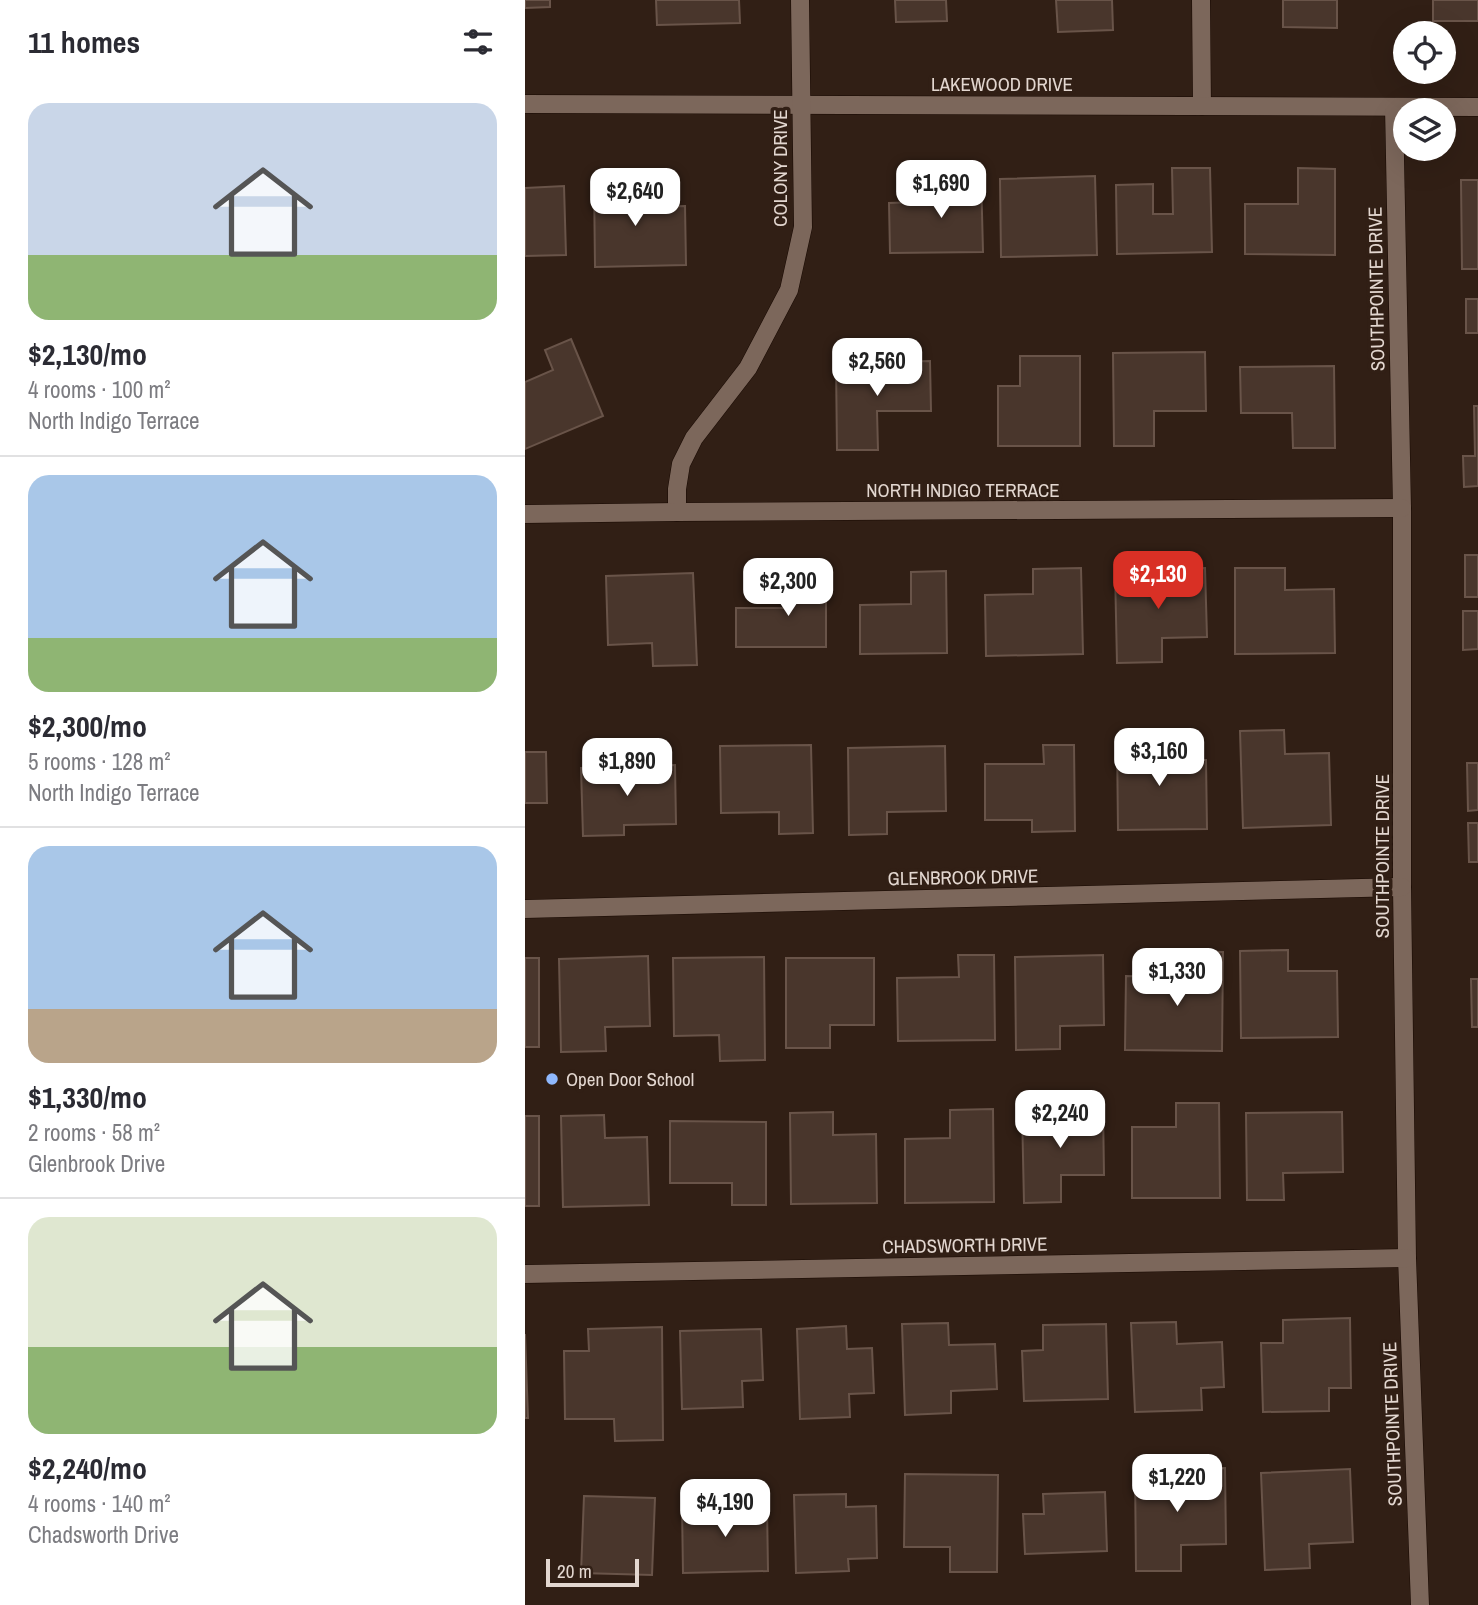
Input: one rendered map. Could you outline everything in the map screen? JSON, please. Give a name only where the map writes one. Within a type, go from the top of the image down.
[{"type":"street","name":"COLONY DRIVE","points":[[677,512],[681,464],[689,447],[748,368],[789,290],[803,227],[800,0]]},
{"type":"street","points":[[1201,0],[1202,106]]},
{"type":"street","name":"LAKEWOOD DRIVE","points":[[525,104],[1393,107]]},
{"type":"street","name":"LAKEWOOD DRIVE","points":[[1456,107],[1478,107]]},
{"type":"street","name":"SOUTHPOINTE DRIVE","points":[[1395,161],[1402,508],[1406,1258],[1420,1605]]},
{"type":"street","name":"NORTH INDIGO TERRACE","points":[[525,514],[1402,508]]},
{"type":"street","name":"GLENBROOK DRIVE","points":[[525,909],[1402,887]]},
{"type":"street","name":"CHADSWORTH DRIVE","points":[[525,1274],[1406,1258]]},
{"type":"building","points":[[525,0],[550,0],[550,7],[525,8]]},
{"type":"building","points":[[656,0],[739,0],[740,23],[657,25]]},
{"type":"building","points":[[895,0],[946,0],[947,21],[896,22]]},
{"type":"building","points":[[1056,0],[1112,0],[1113,30],[1058,32]]},
{"type":"building","points":[[1283,0],[1337,0],[1337,28],[1283,27]]},
{"type":"building","points":[[1433,0],[1478,0],[1478,21],[1433,21]]},
{"type":"building","points":[[1172,168],[1210,168],[1212,252],[1117,254],[1116,185],[1153,184],[1153,214],[1173,214]]},
{"type":"building","points":[[1298,168],[1335,169],[1335,255],[1245,254],[1245,204],[1298,204]]},
{"type":"building","points":[[946,174],[981,174],[983,252],[890,253],[889,203],[946,201]]},
{"type":"building","points":[[1095,176],[1097,255],[1001,257],[1000,179]]},
{"type":"building","points":[[635,177],[635,207],[685,206],[686,265],[595,267],[594,178]]},
{"type":"building","points":[[1461,180],[1478,180],[1478,269],[1462,269]]},
{"type":"building","points":[[564,186],[566,255],[525,256],[525,188]]},
{"type":"building","points":[[1466,299],[1478,299],[1478,333],[1466,333]]},
{"type":"building","points":[[571,339],[603,416],[525,449],[525,382],[553,370],[545,350]]},
{"type":"building","points":[[1205,352],[1206,411],[1154,411],[1154,446],[1114,446],[1113,353]]},
{"type":"building","points":[[1020,356],[1080,356],[1080,446],[998,446],[998,386],[1020,386]]},
{"type":"building","points":[[930,361],[931,411],[877,411],[878,450],[837,450],[836,363]]},
{"type":"building","points":[[1334,366],[1335,448],[1293,448],[1292,413],[1241,413],[1240,367]]},
{"type":"building","points":[[1474,406],[1478,406],[1478,486],[1464,487],[1463,456],[1475,456]]},
{"type":"building","points":[[1465,555],[1478,555],[1478,597],[1465,597]]},
{"type":"building","points":[[1081,568],[1083,654],[986,656],[985,595],[1033,594],[1033,569]]},
{"type":"building","points":[[1205,568],[1207,637],[1162,638],[1162,662],[1117,663],[1115,570]]},
{"type":"building","points":[[1235,568],[1285,568],[1285,590],[1334,589],[1335,653],[1235,654]]},
{"type":"building","points":[[946,571],[947,653],[860,654],[860,605],[911,604],[911,572]]},
{"type":"building","points":[[693,573],[697,665],[653,666],[652,643],[608,645],[606,576]]},
{"type":"building","points":[[783,576],[826,576],[826,647],[736,647],[736,608],[783,608]]},
{"type":"building","points":[[1463,611],[1478,611],[1478,649],[1463,650]]},
{"type":"building","points":[[1284,730],[1285,754],[1329,753],[1331,825],[1243,828],[1240,731]]},
{"type":"building","points":[[1161,737],[1162,760],[1206,760],[1207,829],[1118,830],[1117,738]]},
{"type":"building","points":[[811,745],[813,833],[779,834],[779,812],[721,813],[720,746]]},
{"type":"building","points":[[1043,745],[1074,745],[1075,831],[1032,832],[1032,820],[985,820],[985,764],[1044,764]]},
{"type":"building","points":[[945,746],[946,811],[887,812],[887,834],[849,835],[848,748]]},
{"type":"building","points":[[525,752],[546,752],[547,803],[525,803]]},
{"type":"building","points":[[1467,763],[1478,763],[1478,810],[1468,811]]},
{"type":"building","points":[[675,765],[676,824],[624,825],[624,835],[583,836],[581,768]]},
{"type":"building","points":[[1468,823],[1478,823],[1478,862],[1469,862]]},
{"type":"building","points":[[1288,950],[1288,971],[1337,971],[1338,1037],[1241,1038],[1240,951]]},
{"type":"building","points":[[1186,951],[1223,952],[1222,1051],[1125,1050],[1126,976],[1186,977]]},
{"type":"building","points":[[958,955],[994,955],[995,1040],[898,1041],[897,978],[959,977]]},
{"type":"building","points":[[1103,955],[1104,1025],[1060,1026],[1060,1049],[1016,1050],[1015,957]]},
{"type":"building","points":[[648,956],[650,1026],[605,1027],[606,1051],[561,1052],[559,959]]},
{"type":"building","points":[[764,957],[765,1060],[720,1061],[719,1035],[674,1036],[673,958]]},
{"type":"building","points":[[525,958],[539,958],[539,1047],[525,1047]]},
{"type":"building","points":[[786,958],[874,958],[874,1025],[830,1025],[830,1048],[786,1048]]},
{"type":"building","points":[[1471,979],[1478,979],[1478,1027],[1472,1027]]},
{"type":"building","points":[[1176,1103],[1219,1103],[1220,1198],[1132,1198],[1132,1127],[1176,1127]]},
{"type":"building","points":[[1103,1108],[1104,1175],[1061,1175],[1061,1202],[1024,1203],[1022,1110]]},
{"type":"building","points":[[993,1109],[994,1202],[905,1203],[905,1139],[950,1138],[950,1110]]},
{"type":"building","points":[[833,1112],[833,1135],[876,1134],[877,1203],[791,1204],[790,1113]]},
{"type":"building","points":[[1342,1112],[1343,1172],[1283,1173],[1284,1200],[1247,1200],[1246,1113]]},
{"type":"building","points":[[604,1115],[605,1138],[647,1137],[649,1205],[563,1207],[561,1116]]},
{"type":"building","points":[[525,1116],[539,1116],[539,1206],[525,1206]]},
{"type":"building","points":[[670,1121],[766,1122],[766,1205],[732,1205],[732,1183],[670,1183]]},
{"type":"building","points":[[1350,1318],[1351,1388],[1329,1388],[1329,1411],[1263,1412],[1261,1343],[1283,1343],[1283,1320]]},
{"type":"building","points":[[1176,1322],[1177,1344],[1222,1342],[1224,1387],[1201,1388],[1202,1410],[1135,1412],[1131,1323]]},
{"type":"building","points":[[948,1323],[949,1345],[995,1344],[997,1389],[951,1391],[951,1413],[905,1415],[902,1324]]},
{"type":"building","points":[[1106,1324],[1108,1399],[1024,1401],[1022,1351],[1043,1350],[1043,1325]]},
{"type":"building","points":[[846,1326],[847,1349],[872,1348],[874,1393],[849,1394],[850,1417],[800,1419],[797,1329]]},
{"type":"building","points":[[662,1327],[663,1440],[615,1441],[614,1419],[565,1419],[564,1351],[589,1351],[588,1329]]},
{"type":"building","points":[[761,1329],[763,1380],[742,1381],[743,1407],[682,1409],[680,1331]]},
{"type":"building","points":[[525,1334],[528,1418],[525,1418]]},
{"type":"building","points":[[1225,1468],[1226,1544],[1181,1545],[1181,1571],[1136,1571],[1135,1469]]},
{"type":"building","points":[[1350,1469],[1353,1542],[1309,1544],[1310,1568],[1265,1570],[1261,1473]]},
{"type":"building","points":[[905,1474],[998,1475],[997,1572],[950,1572],[950,1547],[904,1547]]},
{"type":"building","points":[[1105,1492],[1107,1551],[1025,1554],[1023,1514],[1044,1514],[1043,1494]]},
{"type":"building","points":[[846,1494],[846,1507],[876,1506],[877,1558],[848,1559],[849,1571],[796,1573],[794,1495]]},
{"type":"building","points":[[584,1496],[655,1498],[652,1575],[581,1573]]},
{"type":"building","points":[[767,1506],[768,1571],[683,1573],[682,1507]]},
{"type":"place","name":"Open Door School","points":[[552,1079]]}]
